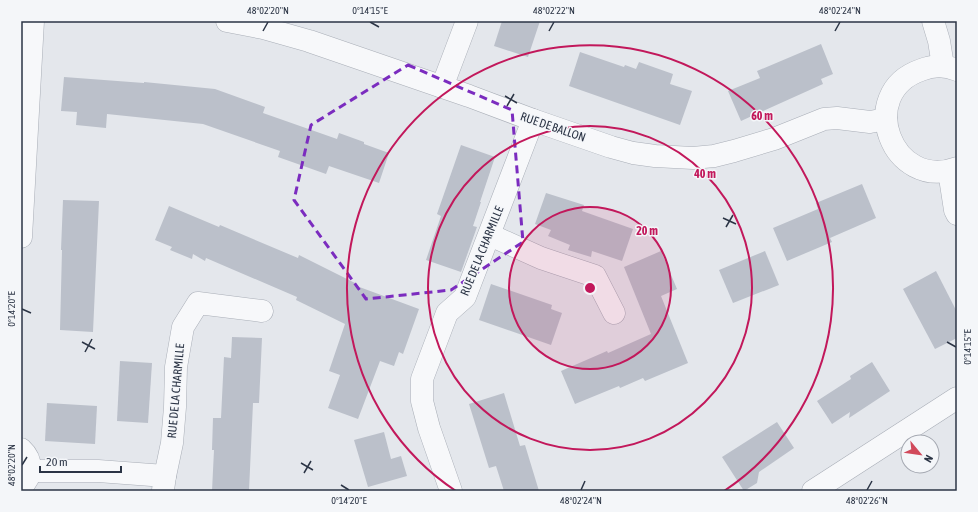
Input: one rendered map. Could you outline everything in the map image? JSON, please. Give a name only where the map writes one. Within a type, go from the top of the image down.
[{"type":"street","points":[[21,237],[33,21]]},
{"type":"street","name":"RUE DE BALLON","points":[[227,21],[264,28],[309,42],[611,147],[633,153],[662,157],[693,158],[714,156],[734,152],[774,139],[824,119],[837,118],[870,122],[886,119]]},
{"type":"street","points":[[442,87],[467,21]]},
{"type":"street","points":[[933,21],[950,68],[925,68],[916,71],[906,78],[891,96],[887,107],[886,119],[890,140],[894,148],[904,159],[925,170],[940,172],[953,170],[955,210],[957,214]]},
{"type":"street","name":"RUE DE LA CHARMILLE","points":[[451,491],[423,408],[422,379],[447,313],[465,297],[533,120]]},
{"type":"street","points":[[490,235],[541,258],[595,276],[614,313]]},
{"type":"street","name":"RUE DE LA CHARMILLE","points":[[26,479],[98,471],[164,484],[172,443],[176,367],[183,327],[198,304],[262,311]]},
{"type":"street","points":[[813,491],[957,398]]},
{"type":"street","points":[[21,450],[28,458],[26,479]]},
{"type":"highlighted area","points":[[408,65],[512,110],[523,242],[451,290],[366,299],[294,200],[311,125]]},
{"type":"building","points":[[502,21],[540,21],[528,57],[494,46]]},
{"type":"building","points":[[821,44],[833,74],[821,79],[823,84],[741,121],[728,91],[760,78],[757,71]]},
{"type":"building","points":[[580,52],[624,67],[625,65],[636,69],[639,62],[673,74],[670,84],[692,91],[680,125],[569,86]]},
{"type":"building","points":[[64,77],[144,82],[215,89],[265,107],[263,113],[337,139],[339,133],[389,153],[379,183],[329,166],[326,174],[278,157],[280,151],[203,124],[107,114],[106,128],[76,125],[77,112],[61,111]]},
{"type":"building","points":[[461,145],[495,157],[473,226],[477,227],[461,272],[426,260],[441,216],[437,214]]},
{"type":"building","points":[[862,184],[876,218],[830,238],[832,242],[787,261],[773,228],[818,209],[816,203]]},
{"type":"building","points":[[546,193],[584,205],[582,211],[633,229],[622,261],[592,251],[591,257],[568,250],[570,245],[548,236],[551,230],[535,224]]},
{"type":"building","points":[[63,200],[99,201],[93,332],[60,330]]},
{"type":"building","points":[[169,206],[219,227],[220,225],[298,258],[299,255],[355,283],[354,285],[419,309],[403,354],[399,352],[394,366],[380,361],[358,419],[328,408],[340,375],[329,371],[345,324],[296,300],[297,297],[206,258],[205,261],[193,254],[192,259],[170,250],[172,247],[155,240]]},
{"type":"building","points":[[661,251],[677,289],[661,296],[688,363],[645,381],[643,378],[575,404],[561,371],[607,351],[608,353],[651,334],[624,267]]},
{"type":"building","points":[[765,251],[779,285],[733,303],[719,270]]},
{"type":"building","points":[[936,271],[957,312],[957,338],[935,349],[903,289]]},
{"type":"building","points":[[491,284],[552,305],[551,309],[562,313],[551,345],[479,320]]},
{"type":"building","points":[[232,337],[262,338],[259,403],[253,403],[249,491],[212,491],[214,450],[212,450],[213,418],[221,418],[224,357],[231,358]]},
{"type":"building","points":[[120,361],[152,363],[148,423],[117,421]]},
{"type":"building","points":[[872,362],[890,391],[849,418],[850,412],[832,424],[817,401],[851,379],[850,376]]},
{"type":"building","points":[[504,393],[520,446],[525,445],[539,491],[504,491],[496,466],[489,468],[469,404]]},
{"type":"building","points":[[47,403],[97,406],[95,444],[45,441]]},
{"type":"building","points":[[777,422],[794,448],[759,472],[757,483],[744,491],[722,457]]},
{"type":"building","points":[[384,432],[391,459],[401,456],[407,476],[368,487],[354,440]]}]
